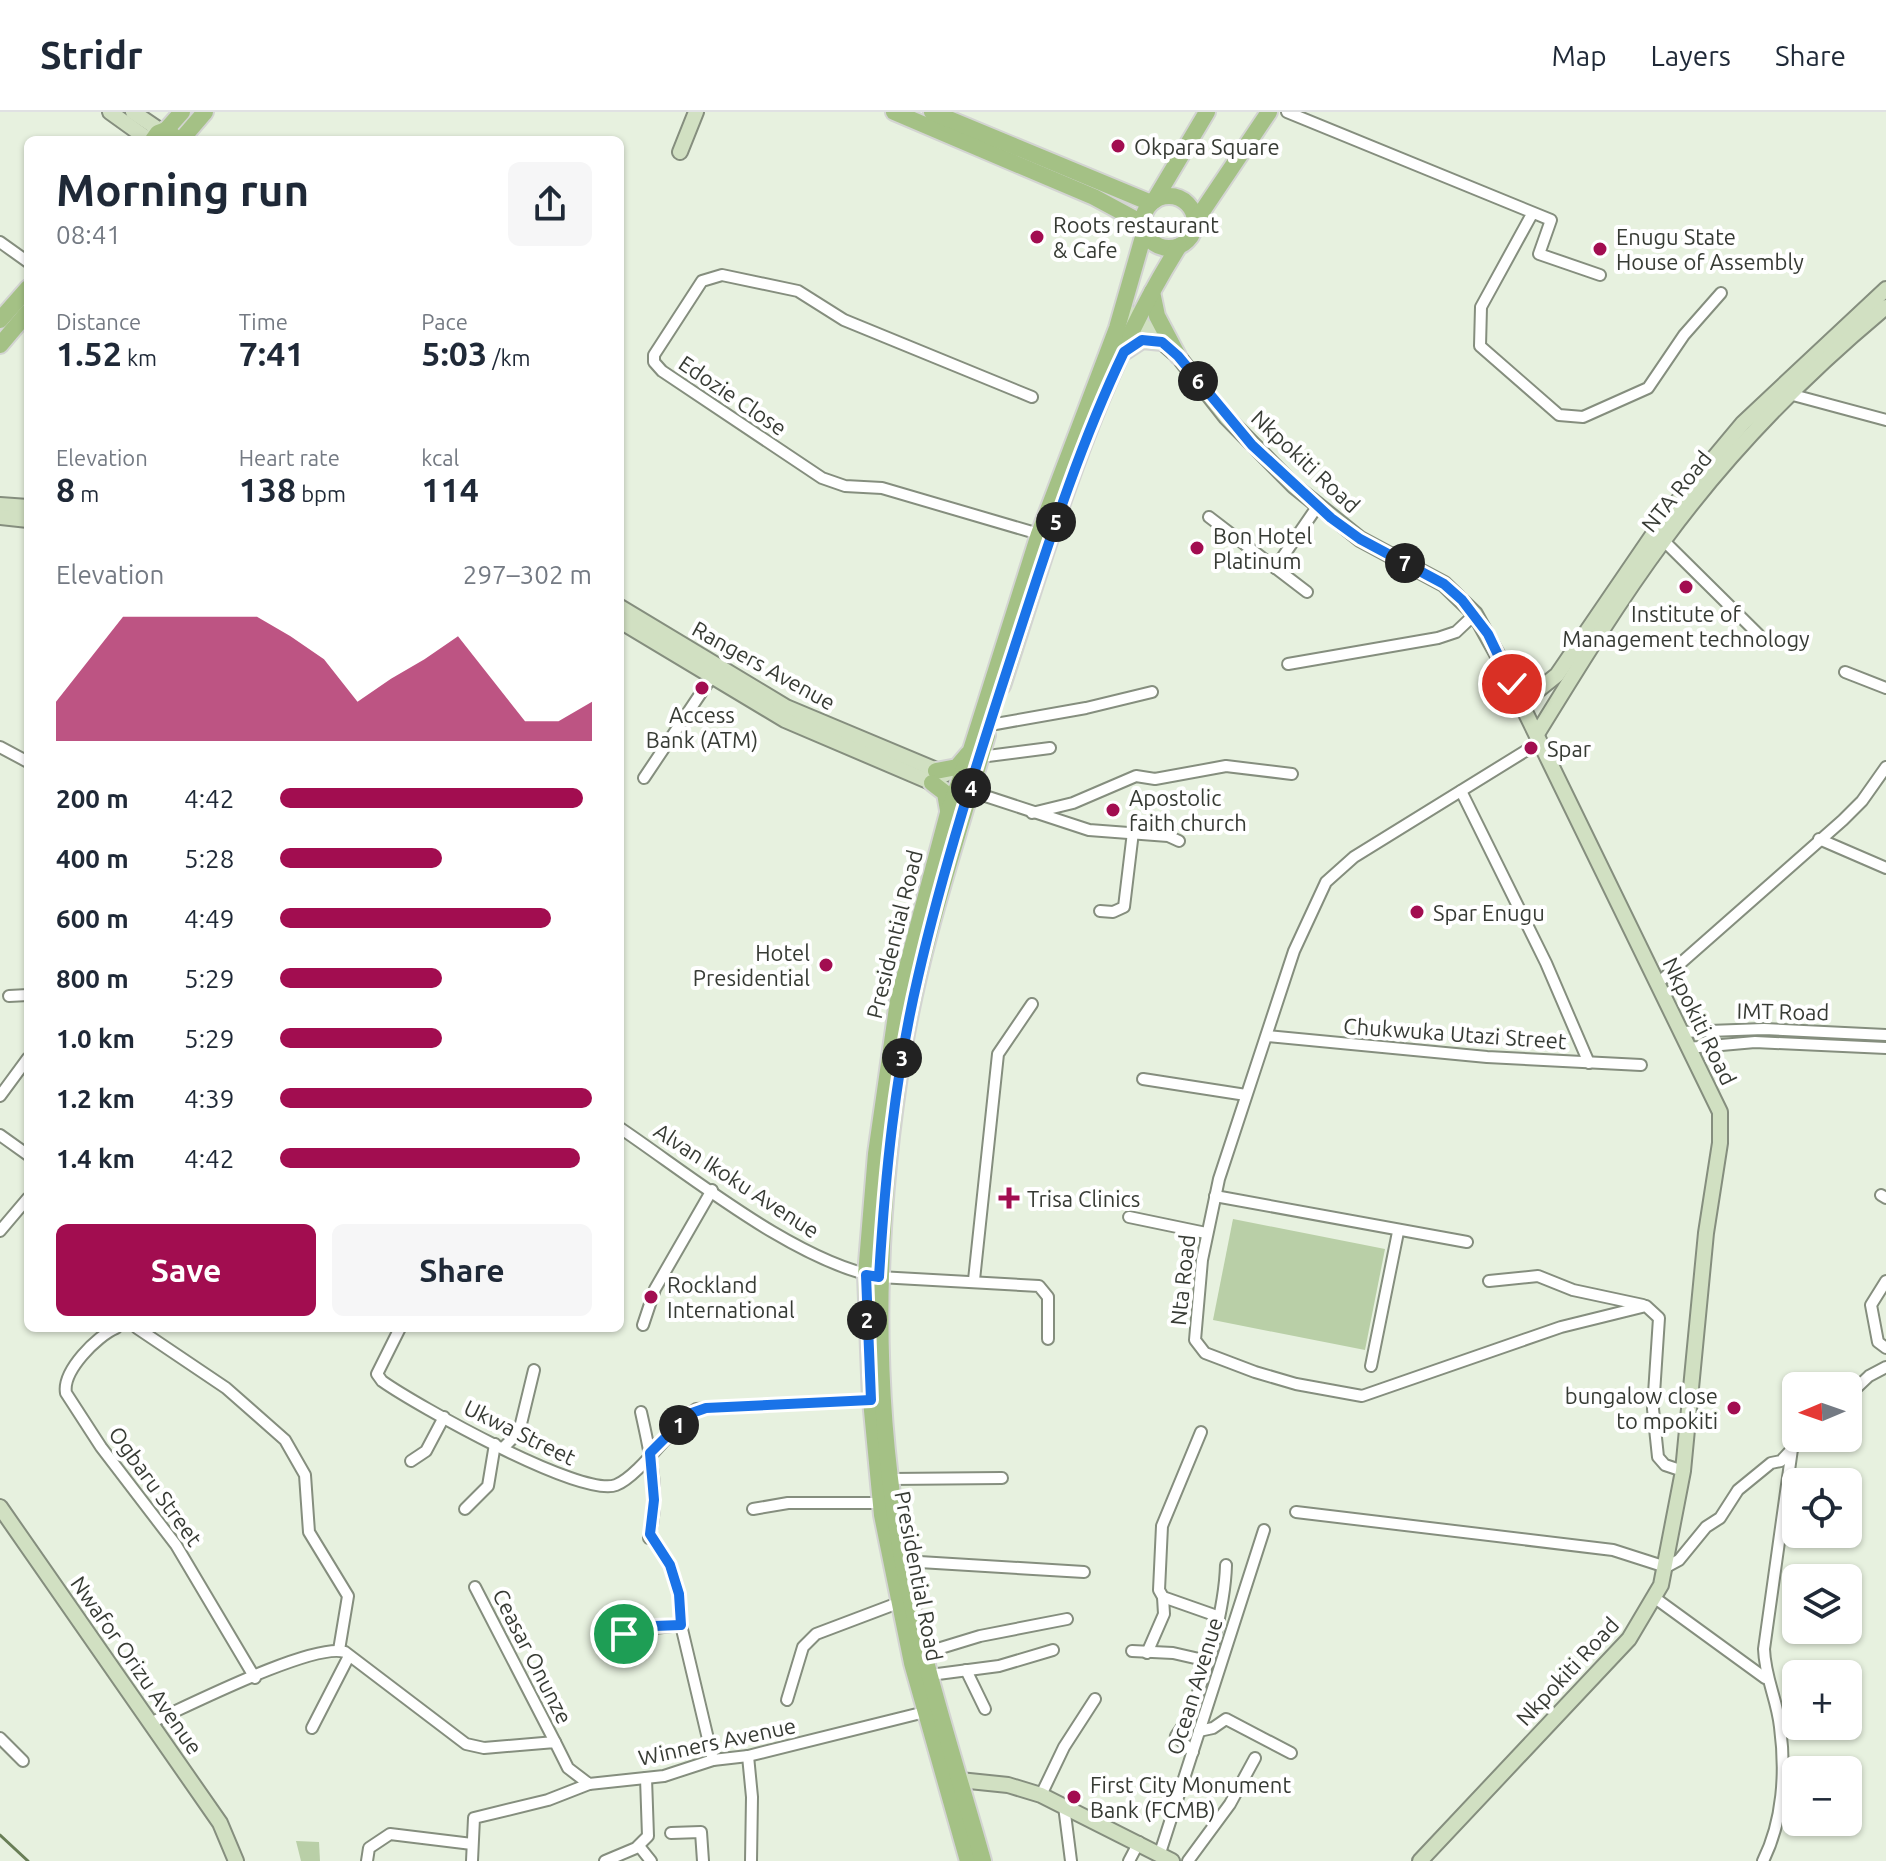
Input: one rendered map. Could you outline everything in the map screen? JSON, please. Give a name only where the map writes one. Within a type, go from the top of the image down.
[{"type":"main road","points":[[110,112],[162,136]]},
{"type":"main road","points":[[133,112],[163,136]]},
{"type":"main road","points":[[165,136],[182,112]]},
{"type":"main road","points":[[166,136],[205,112]]},
{"type":"main road","points":[[680,152],[696,112]]},
{"type":"main road","points":[[894,112],[1094,197],[1144,227],[1163,247],[1179,246],[1191,236],[1195,222],[1269,112]]},
{"type":"main road","points":[[932,112],[1153,202],[1167,196],[1181,199],[1191,208],[1195,222]]},
{"type":"main road","points":[[1144,227],[1153,202],[1207,112]]},
{"type":"main road","name":"Presidential Road","points":[[976,753],[990,725],[1039,534],[1123,309],[1144,227]]},
{"type":"main road","name":"Presidential Road","points":[[983,1861],[925,1712],[918,1657],[881,1503],[872,1276],[903,1051],[965,788],[1014,632],[1083,450],[1138,318],[1179,246]]},
{"type":"main road","name":"NTA Road","points":[[1522,703],[1557,675],[1667,514],[1743,423],[1886,289]]},
{"type":"main road","points":[[1152,292],[1157,316],[1178,356]]},
{"type":"main road","points":[[0,320],[24,293]]},
{"type":"main road","name":"NTA Road","points":[[1538,738],[1663,540],[1742,444],[1827,358],[1886,307]]},
{"type":"main road","name":"Nkpokiti Road","points":[[1123,309],[1138,318],[1178,356],[1226,417],[1317,507],[1360,539],[1444,584],[1475,614],[1522,703],[1712,1092],[1721,1123],[1706,1233],[1683,1471],[1666,1567],[1655,1598],[1629,1639],[1420,1861]]},
{"type":"main road","points":[[0,345],[24,317]]},
{"type":"main road","points":[[1124,352],[1142,340],[1162,342]]},
{"type":"main road","points":[[0,505],[24,507]]},
{"type":"main road","points":[[0,517],[24,520]]},
{"type":"main road","name":"Rangers Avenue","points":[[624,609],[786,707],[934,777]]},
{"type":"main road","name":"Rangers Avenue","points":[[624,624],[785,720],[934,777]]},
{"type":"main road","points":[[934,777],[957,767],[976,753]]},
{"type":"main road","points":[[934,777],[965,788]]},
{"type":"main road","points":[[934,777],[945,793],[948,813]]},
{"type":"main road","name":"Presidential Road","points":[[965,788],[948,813],[898,1001],[879,1122],[872,1276],[871,1400],[879,1419],[891,1479],[903,1561],[898,1603],[918,1657],[930,1675],[968,1861]]},
{"type":"main road","name":"Nwafor Orizu Avenue","points":[[0,1507],[220,1823],[234,1856]]},
{"type":"main road","points":[[951,1779],[1008,1785],[1041,1795],[1166,1857]]},
{"type":"street","points":[[1287,112],[1551,220],[1539,254],[1600,275]]},
{"type":"street","points":[[1532,214],[1481,307],[1480,346],[1559,415],[1583,417],[1648,388],[1684,335],[1721,293]]},
{"type":"street","points":[[0,242],[24,259]]},
{"type":"street","name":"Edozie Close","points":[[1032,397],[844,320],[798,291],[722,275],[702,281],[654,355],[654,362],[662,371],[822,478],[845,486],[882,488],[1039,534]]},
{"type":"street","points":[[1793,395],[1886,420]]},
{"type":"street","points":[[1275,568],[1317,507]]},
{"type":"street","points":[[1209,517],[1307,592]]},
{"type":"street","points":[[1663,540],[1759,635]]},
{"type":"street","points":[[1288,664],[1438,638],[1456,632],[1475,614]]},
{"type":"street","points":[[1845,672],[1886,688]]},
{"type":"street","points":[[644,778],[711,678]]},
{"type":"street","points":[[990,725],[1086,708],[1152,692]]},
{"type":"street","name":"Nta Road","points":[[1538,738],[1461,791],[1354,857],[1326,882],[1299,938],[1215,1196],[1206,1233],[1196,1306],[1195,1340],[1205,1353],[1282,1380],[1362,1396],[1561,1327],[1646,1306]]},
{"type":"street","points":[[0,747],[24,760]]},
{"type":"street","points":[[976,753],[1050,748]]},
{"type":"street","points":[[1032,813],[1073,803],[1136,776],[1155,779],[1226,766],[1292,774]]},
{"type":"street","points":[[1657,984],[1862,801],[1886,767]]},
{"type":"street","points":[[965,788],[1089,830],[1174,838]]},
{"type":"street","points":[[1461,791],[1546,963],[1589,1063]]},
{"type":"street","points":[[1100,911],[1121,911],[1125,904],[1133,832]]},
{"type":"street","points":[[1819,839],[1886,868]]},
{"type":"street","points":[[9,996],[24,995]]},
{"type":"street","points":[[974,1280],[998,1054],[1032,1004]]},
{"type":"street","name":"IMT Road","points":[[1681,1032],[1764,1029],[1886,1035]]},
{"type":"street","name":"Chukwuka Utazi Street","points":[[1267,1036],[1641,1065]]},
{"type":"street","name":"IMT Road","points":[[1688,1048],[1755,1042],[1886,1048]]},
{"type":"street","points":[[0,1096],[24,1063]]},
{"type":"street","points":[[1143,1079],[1246,1095]]},
{"type":"street","name":"Alvan Ikoku Avenue","points":[[624,1131],[803,1249],[872,1276]]},
{"type":"street","points":[[0,1135],[24,1152]]},
{"type":"street","points":[[643,1325],[655,1289],[712,1190]]},
{"type":"street","points":[[1215,1196],[1398,1232],[1467,1242]]},
{"type":"street","points":[[0,1231],[24,1203]]},
{"type":"street","points":[[1129,1217],[1206,1233]]},
{"type":"street","points":[[1371,1366],[1398,1232]]},
{"type":"street","points":[[872,1276],[1031,1284],[1045,1290],[1048,1297],[1048,1339]]},
{"type":"street","points":[[1489,1281],[1538,1276],[1573,1290],[1646,1306],[1659,1318],[1653,1409],[1658,1457],[1665,1465],[1683,1471]]},
{"type":"street","points":[[1886,1281],[1871,1305],[1878,1342],[1886,1348]]},
{"type":"street","name":"Ogbaru Street","points":[[109,1332],[98,1339],[75,1367],[65,1382],[66,1393],[101,1447],[176,1545],[255,1678]]},
{"type":"street","points":[[155,1332],[259,1415],[285,1440],[301,1464],[309,1532],[348,1596],[344,1653],[312,1728]]},
{"type":"street","name":"Ukwa Street","points":[[398,1332],[377,1374],[390,1386],[558,1476],[603,1487],[626,1480],[696,1409],[871,1400]]},
{"type":"street","points":[[1862,1383],[1886,1367]]},
{"type":"street","points":[[465,1509],[488,1486],[499,1446],[519,1432],[534,1370]]},
{"type":"street","points":[[641,1412],[650,1453],[654,1500],[650,1536],[670,1565],[679,1594],[681,1625],[713,1760]]},
{"type":"street","points":[[411,1461],[426,1451],[444,1417]]},
{"type":"street","points":[[1147,1653],[1164,1614],[1163,1597],[1159,1590],[1162,1526],[1201,1432]]},
{"type":"street","points":[[1296,1512],[1613,1550],[1666,1567],[1679,1560],[1706,1527],[1720,1518],[1738,1490],[1771,1463],[1781,1461],[1789,1452]]},
{"type":"street","points":[[1765,1678],[1764,1649],[1792,1452]]},
{"type":"street","points":[[891,1479],[1002,1478]]},
{"type":"street","points":[[753,1509],[788,1503],[881,1503]]},
{"type":"street","name":"Ocean Avenue","points":[[1166,1857],[1199,1731],[1264,1530]]},
{"type":"street","points":[[903,1561],[1084,1572]]},
{"type":"street","points":[[1193,1752],[1176,1736],[1188,1717],[1208,1661],[1226,1588],[1226,1565]]},
{"type":"street","name":"Ceasar Onunze","points":[[475,1587],[555,1742]]},
{"type":"street","points":[[1163,1597],[1217,1616]]},
{"type":"street","points":[[1655,1598],[1765,1678],[1774,1694],[1780,1727],[1782,1772],[1775,1837],[1763,1861]]},
{"type":"street","points":[[787,1700],[803,1647],[816,1634],[898,1603]]},
{"type":"street","points":[[918,1657],[980,1636],[1067,1619]]},
{"type":"street","points":[[610,1633],[681,1625]]},
{"type":"street","points":[[930,1675],[999,1666],[1053,1650]]},
{"type":"street","points":[[1132,1651],[1173,1653],[1208,1661]]},
{"type":"street","points":[[150,1723],[317,1652],[344,1653],[466,1744],[484,1748],[555,1742],[568,1768],[589,1784]]},
{"type":"street","points":[[966,1670],[985,1709]]},
{"type":"street","points":[[1041,1795],[1064,1747],[1095,1699]]},
{"type":"street","name":"Winners Avenue","points":[[472,1844],[474,1818],[548,1800],[589,1784],[664,1776],[713,1760],[748,1756],[925,1712]]},
{"type":"street","points":[[1199,1731],[1213,1728],[1226,1719],[1291,1753]]},
{"type":"street","points":[[0,1738],[23,1761]]},
{"type":"street","points":[[748,1756],[752,1797],[751,1861]]},
{"type":"street","points":[[1188,1861],[1230,1804],[1255,1758]]},
{"type":"street","points":[[605,1861],[639,1846],[649,1830],[646,1778]]},
{"type":"street","points":[[1064,1806],[1071,1861]]},
{"type":"street","points":[[671,1833],[701,1832],[703,1861]]},
{"type":"street","points":[[367,1861],[369,1848],[390,1834],[472,1844],[472,1861]]},
{"type":"street","points":[[1129,1861],[1139,1842]]},
{"type":"street","points":[[639,1846],[651,1861]]},
{"type":"green space","points":[[1233,1219],[1385,1249],[1365,1350],[1213,1320]]},
{"type":"green space","points":[[296,1841],[319,1842],[320,1861],[301,1861]]},
{"type":"waterway","points":[[0,1835],[28,1861]]},
{"type":"place","name":"Okpara Square","points":[[1118,146]]},
{"type":"place","name":"Roots restaurant & Cafe","points":[[1037,237]]},
{"type":"place","name":"Enugu State House of Assembly","points":[[1600,249]]},
{"type":"place","name":"Bon Hotel Platinum","points":[[1197,548]]},
{"type":"place","name":"Institute of Management technology","points":[[1686,587]]},
{"type":"place","name":"Access Bank (ATM)","points":[[702,688]]},
{"type":"place","name":"Spar","points":[[1531,748]]},
{"type":"place","name":"Apostolic faith church","points":[[1113,810]]},
{"type":"place","name":"Spar Enugu","points":[[1417,912]]},
{"type":"place","name":"Hotel Presidential","points":[[826,965]]},
{"type":"place","name":"Trisa Clinics","points":[[1009,1198]]},
{"type":"place","name":"Rockland International","points":[[651,1297]]},
{"type":"place","name":"bungalow close to mpokiti","points":[[1734,1408]]},
{"type":"place","name":"First City Monument Bank (FCMB)","points":[[1074,1797]]},
{"type":"route","points":[[624,1634],[654,1626],[681,1625],[679,1594],[670,1565],[650,1534],[654,1500],[650,1453],[689,1414],[696,1409],[744,1405],[871,1400],[866,1275],[879,1277],[888,1162],[903,1051],[918,977],[968,797],[1048,545],[1124,352],[1142,340],[1162,342],[1178,356],[1252,445],[1317,507],[1360,539],[1444,584],[1462,600],[1488,634],[1512,684]]}]
